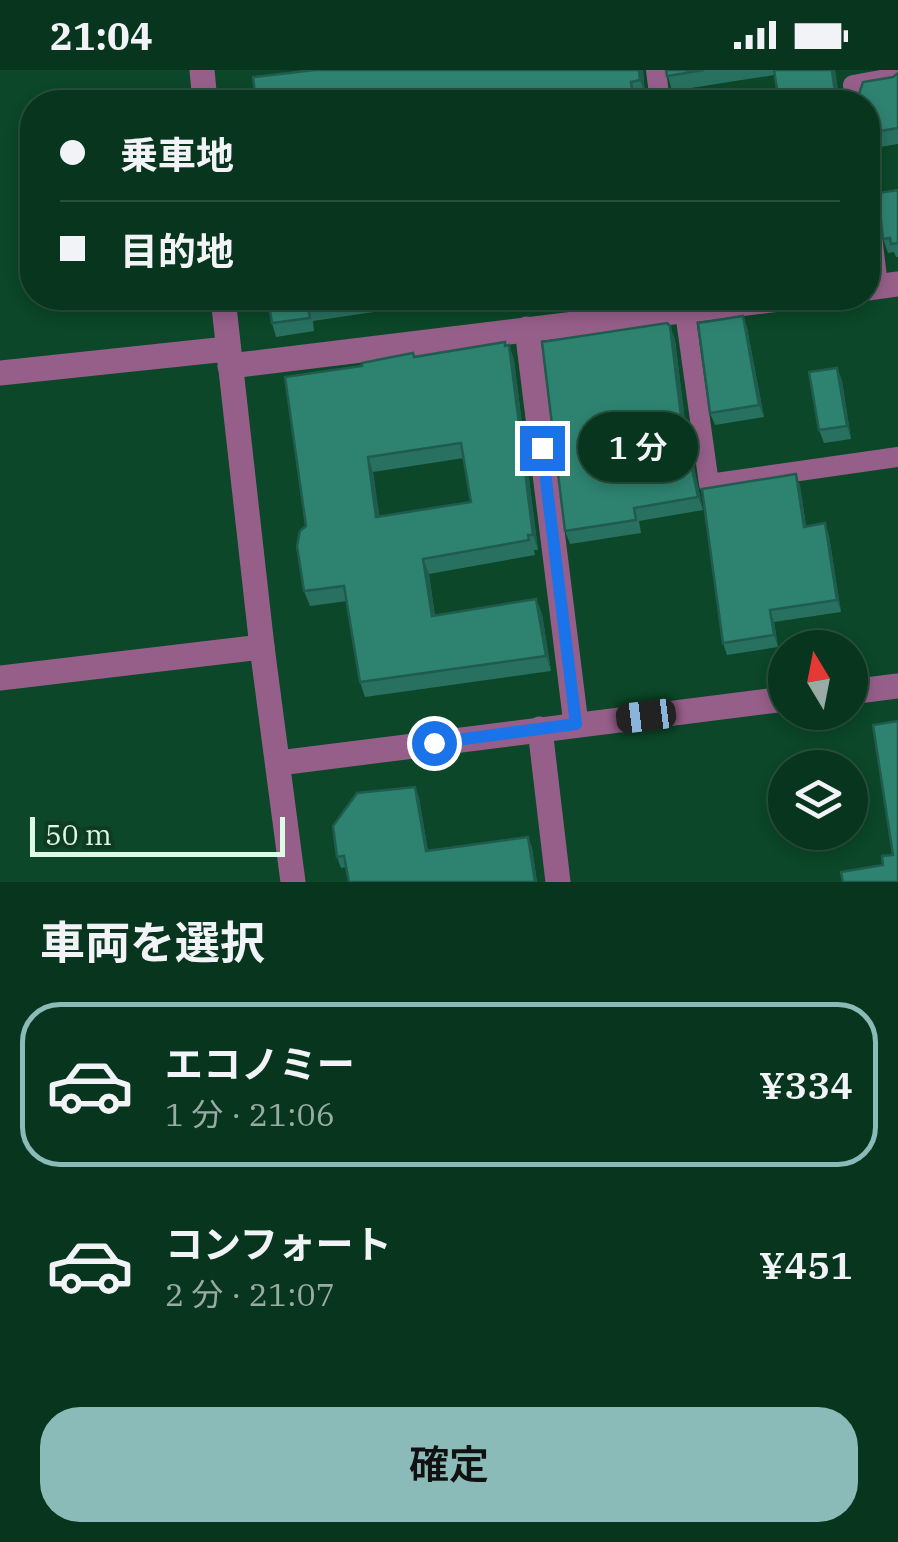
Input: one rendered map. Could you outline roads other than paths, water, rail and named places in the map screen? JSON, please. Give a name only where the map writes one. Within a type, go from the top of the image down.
[{"type":"street","points":[[224,310],[293,882]]},
{"type":"street","points":[[0,374],[228,358],[527,329],[646,310]]},
{"type":"street","points":[[527,329],[576,724]]},
{"type":"street","points":[[0,678],[262,646]]},
{"type":"street","points":[[868,690],[898,686]]},
{"type":"street","points":[[280,763],[768,701]]},
{"type":"street","points":[[540,730],[558,882]]},
{"type":"lane","points":[[854,90],[853,85],[898,77]]},
{"type":"lane","points":[[880,254],[888,288]]},
{"type":"lane","points":[[685,310],[709,484],[898,457]]}]
